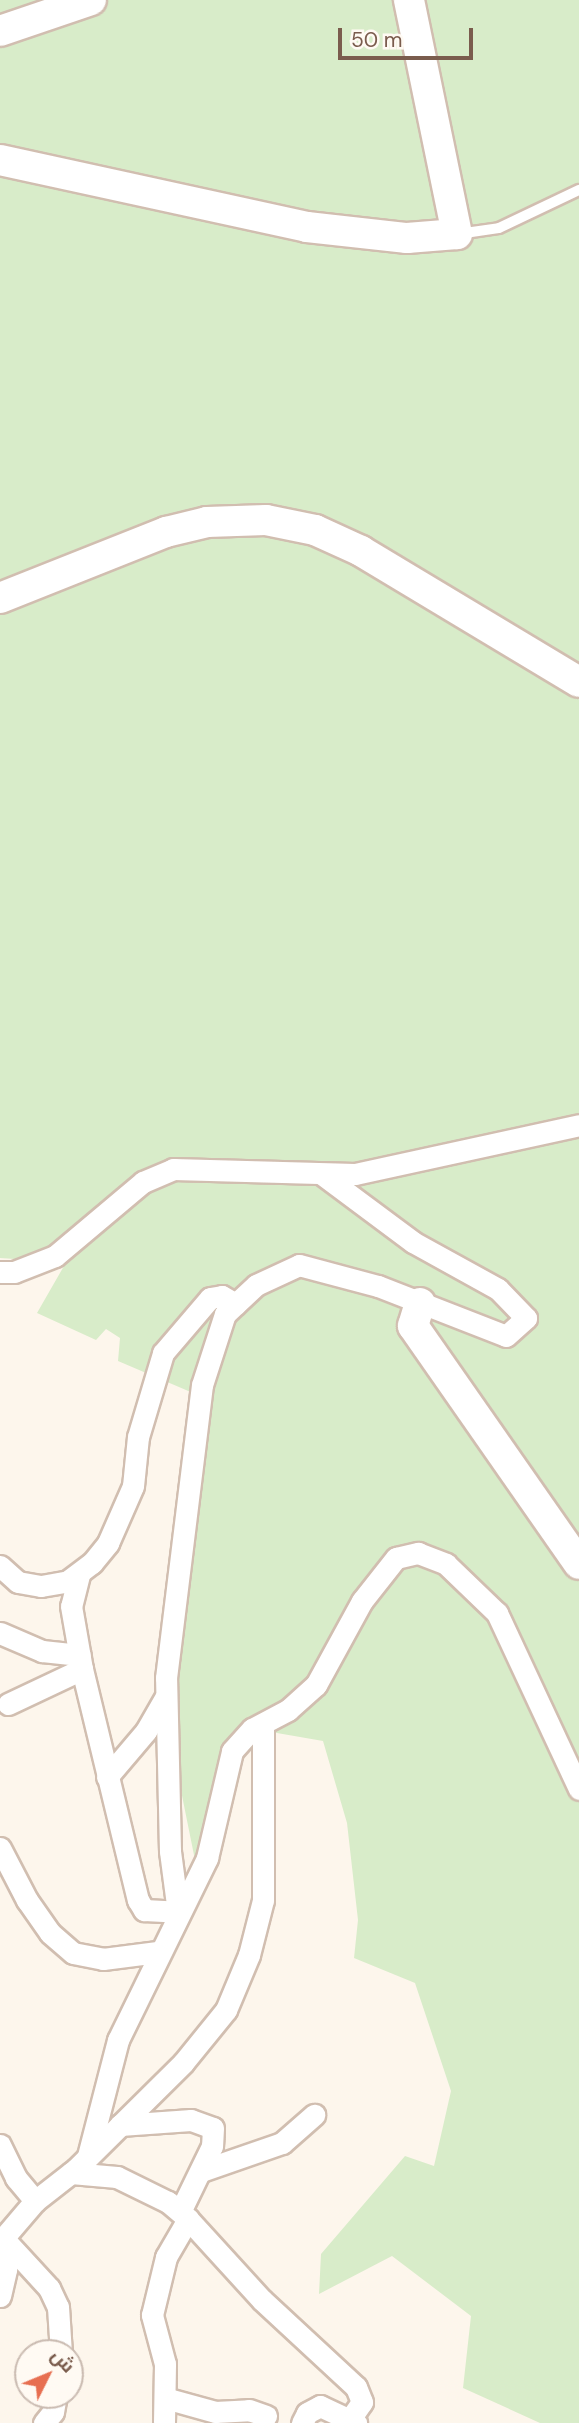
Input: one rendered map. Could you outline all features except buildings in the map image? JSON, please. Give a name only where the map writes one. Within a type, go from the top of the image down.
[{"type":"street","points":[[0,31],[91,0]]},
{"type":"street","points":[[0,160],[307,227],[407,238],[457,234],[409,0]]},
{"type":"street","points":[[0,598],[166,532],[207,522],[266,520],[315,530],[361,551],[579,682]]},
{"type":"street","points":[[0,1272],[14,1272],[55,1256],[156,1174],[173,1169],[323,1175],[378,1171],[579,1125]]},
{"type":"street","points":[[178,1912],[170,1852],[166,1696],[202,1385],[225,1314],[256,1285],[299,1265],[420,1303],[506,1336],[526,1318],[498,1289],[413,1242],[323,1175]]},
{"type":"street","points":[[178,1912],[144,1910],[138,1900],[107,1777],[71,1606],[79,1575],[108,1543],[133,1486],[138,1437],[163,1353],[210,1298],[222,1296],[236,1304]]},
{"type":"street","points":[[420,1303],[414,1326],[579,1564]]},
{"type":"street","points":[[88,2156],[118,2040],[158,1952],[207,1858],[232,1751],[263,1724],[288,1710],[316,1685],[379,1576],[396,1558],[418,1553],[446,1564],[498,1613],[579,1789]]},
{"type":"street","points":[[0,1566],[18,1582],[41,1587],[79,1575]]},
{"type":"street","points":[[0,1633],[42,1651],[81,1662]]},
{"type":"street","points":[[8,1704],[81,1662]]},
{"type":"street","points":[[107,1777],[146,1731],[166,1696]]},
{"type":"street","points":[[0,2296],[6,2269],[2,2240],[35,2201],[71,2173],[212,2031],[236,1992],[263,1900],[263,1724]]},
{"type":"street","points":[[0,1848],[16,1883],[50,1933],[74,1953],[103,1959],[158,1952]]},
{"type":"street","points":[[201,2171],[282,2143],[314,2115]]},
{"type":"street","points":[[120,2125],[205,2123],[215,2132],[166,2258],[152,2315],[165,2364],[164,2422]]},
{"type":"street","points":[[0,2145],[16,2178],[35,2201]]},
{"type":"street","points":[[71,2173],[117,2177],[184,2215],[261,2300],[356,2387],[362,2402],[353,2421],[320,2406],[307,2413],[302,2423]]},
{"type":"street","points":[[2,2240],[48,2288],[58,2307],[60,2339]]},
{"type":"street","points":[[165,2398],[215,2412],[249,2410],[266,2416]]},
{"type":"lane","points":[[457,234],[499,228],[579,190]]},
{"type":"green space","points":[[0,0],[579,0],[579,2423],[540,2423],[463,2388],[471,2316],[392,2256],[319,2294],[321,2254],[405,2156],[434,2166],[451,2091],[415,1983],[354,1958],[358,1920],[347,1823],[323,1741],[254,1729],[195,1860],[174,1756],[172,1632],[193,1393],[118,1361],[120,1338],[106,1329],[96,1340],[37,1313],[68,1259],[114,1217],[50,1250],[15,1259],[0,1258]]}]
